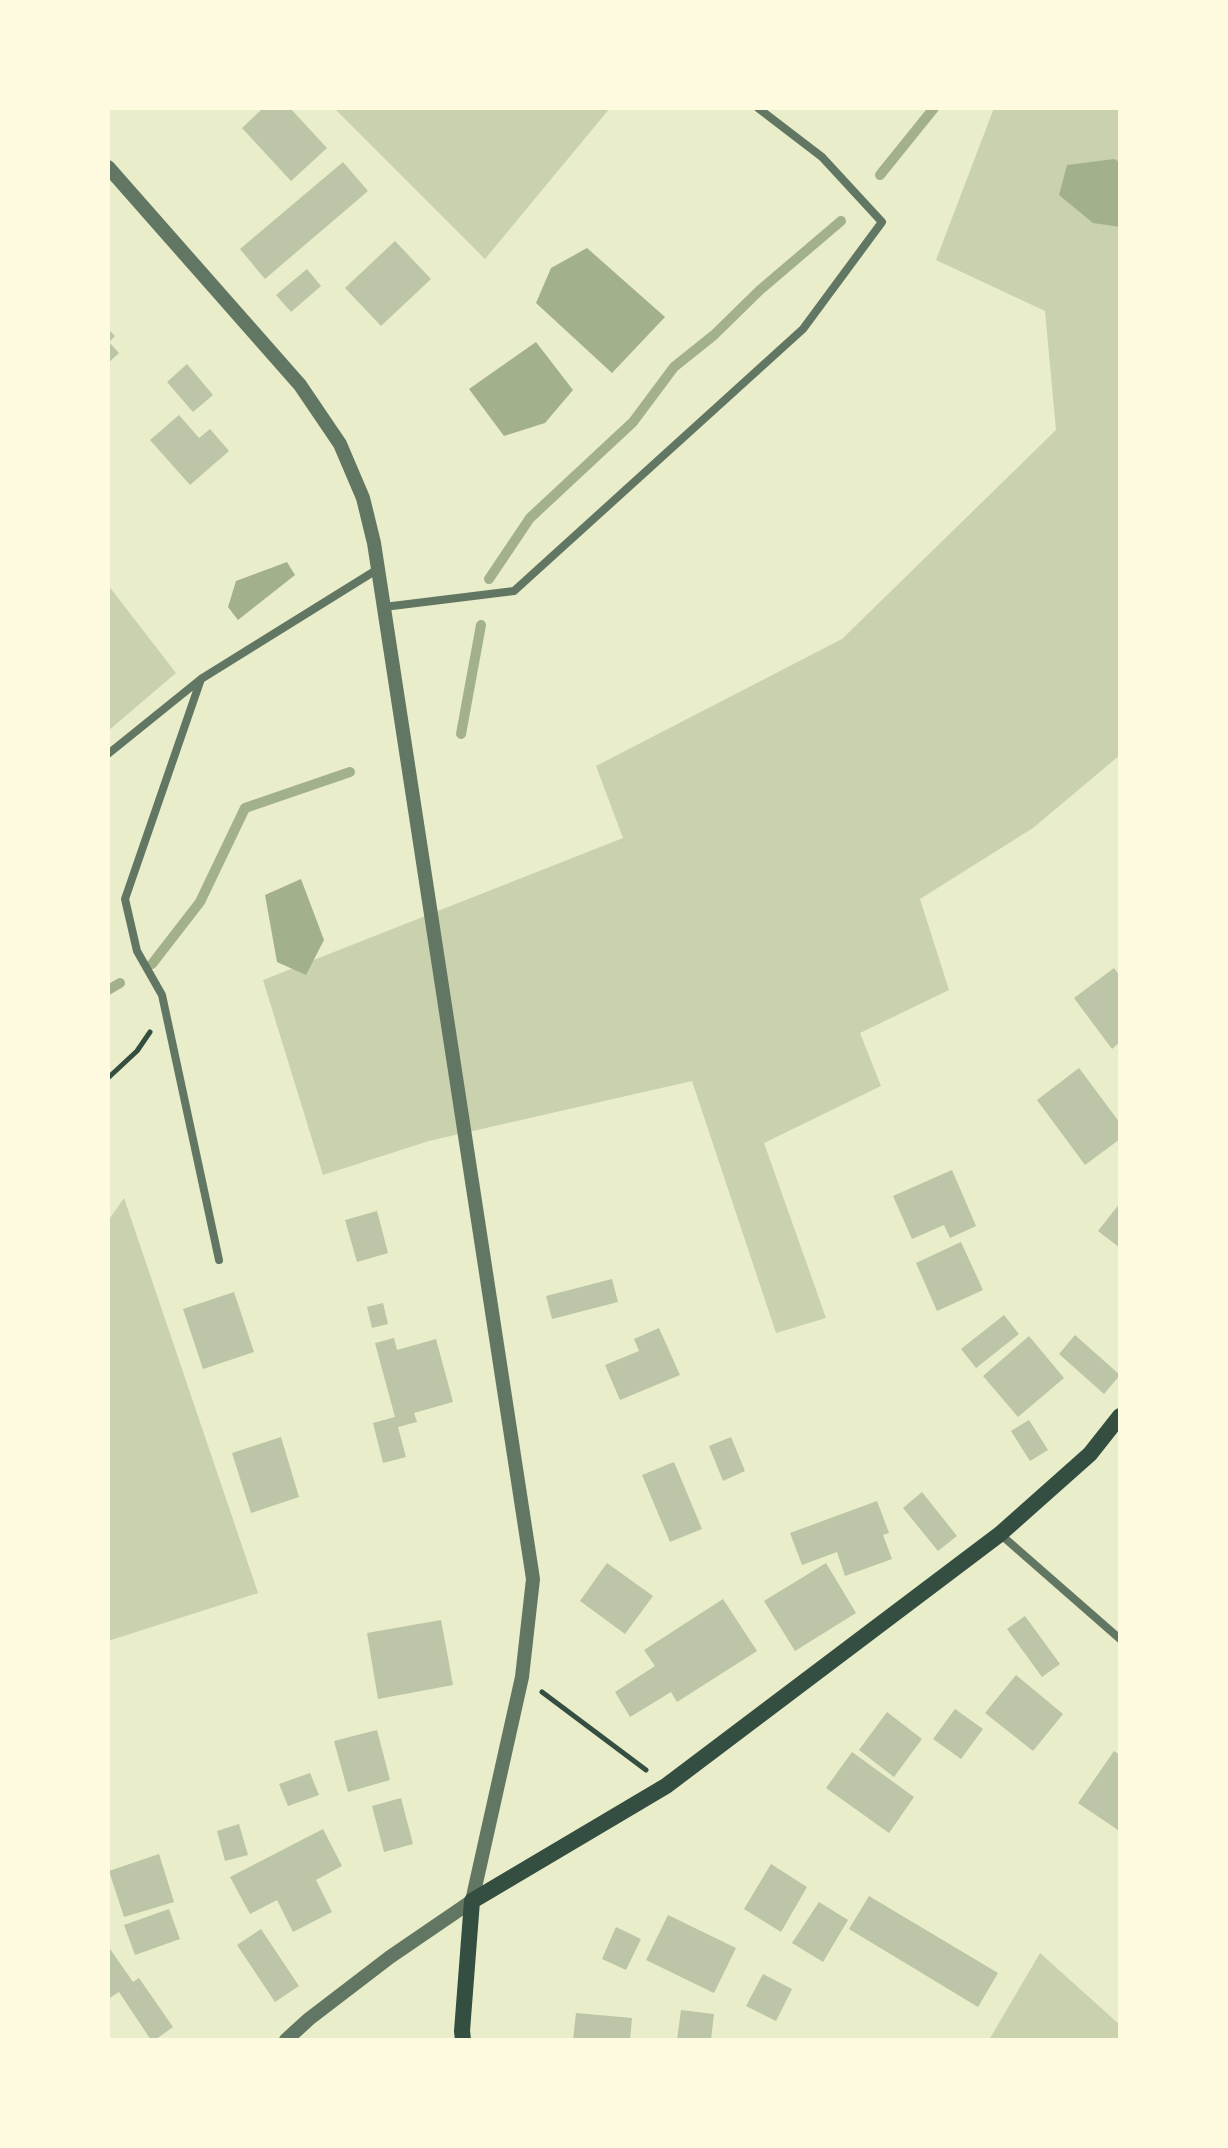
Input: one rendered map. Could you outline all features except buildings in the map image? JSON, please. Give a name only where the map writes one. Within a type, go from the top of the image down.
[{"type":"main road","points":[[463,2040],[472,1901],[666,1786],[1000,1534],[1090,1454],[1120,1416]]},
{"type":"street","points":[[384,607],[514,591],[803,329],[882,222],[822,157],[758,108]]},
{"type":"street","points":[[108,167],[300,385],[340,444],[363,498],[378,568],[533,1579],[522,1677],[472,1901],[379,1966],[286,2040]]},
{"type":"street","points":[[108,754],[201,679],[378,568]]},
{"type":"street","points":[[201,679],[125,899],[137,951],[162,995],[219,1260]]},
{"type":"street","points":[[1000,1534],[1120,1639]]},
{"type":"path","points":[[108,1078],[137,1051],[165,1010]]},
{"type":"path","points":[[522,1677],[666,1786]]},
{"type":"shaded area","points":[[334,108],[610,108],[485,259]]},
{"type":"shaded area","points":[[994,108],[1120,108],[1120,755],[1033,828],[920,899],[949,990],[860,1033],[881,1086],[764,1143],[826,1318],[776,1333],[692,1081],[429,1141],[323,1175],[263,980],[623,838],[596,766],[842,639],[1056,430],[1045,311],[936,260]]},
{"type":"shaded area","points":[[1114,159],[1120,162],[1120,227],[1093,223],[1059,195],[1067,165]]},
{"type":"shaded area","points":[[587,248],[665,317],[612,373],[536,303],[551,268]]},
{"type":"shaded area","points":[[536,342],[573,390],[545,423],[504,436],[469,389]]},
{"type":"shaded area","points":[[287,562],[295,575],[238,620],[228,607],[236,581]]},
{"type":"shaded area","points":[[108,585],[176,673],[108,731]]},
{"type":"shaded area","points":[[301,879],[324,940],[306,975],[277,962],[265,895]]},
{"type":"shaded area","points":[[124,1198],[258,1593],[108,1641],[108,1221]]},
{"type":"shaded area","points":[[1040,1953],[1120,2025],[1120,2040],[989,2040]]},
{"type":"waterway","points":[[880,175],[934,108]]},
{"type":"waterway","points":[[489,579],[530,518],[633,422],[674,367],[841,221]]},
{"type":"waterway","points":[[461,734],[481,625]]},
{"type":"waterway","points":[[152,964],[200,902],[245,808],[350,772]]},
{"type":"waterway","points":[[108,990],[120,983]]}]
